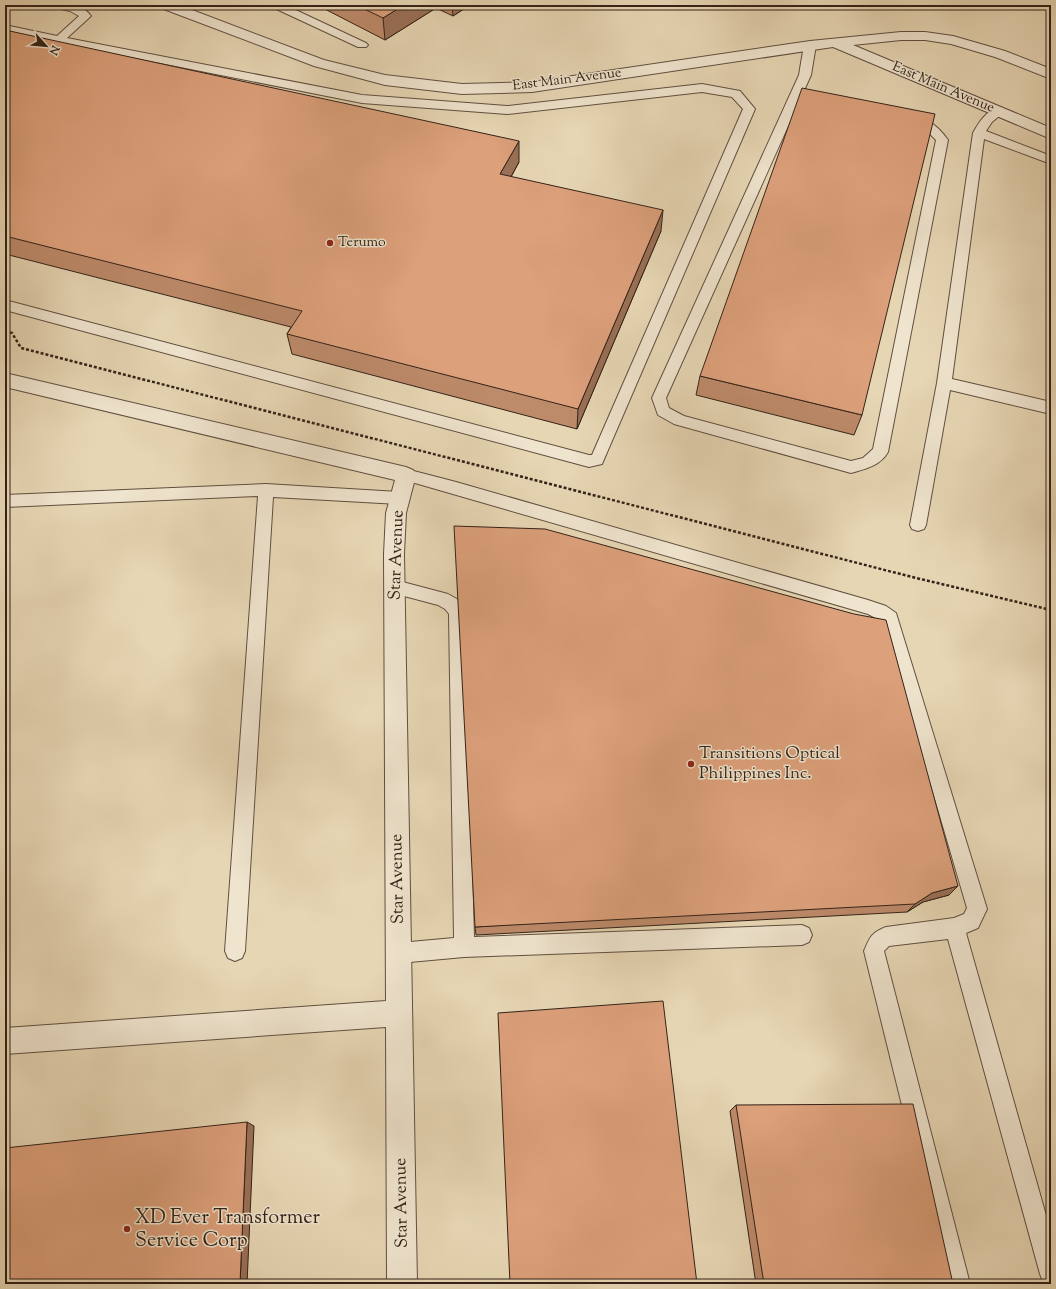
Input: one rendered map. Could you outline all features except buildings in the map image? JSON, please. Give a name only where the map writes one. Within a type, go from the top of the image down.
[{"type":"street","name":"East Main Avenue","points":[[166,5],[319,63],[385,80],[462,89],[532,87],[810,45],[901,36],[939,38],[983,48],[1051,74]]},
{"type":"street","name":"East Main Avenue","points":[[835,42],[1051,134]]},
{"type":"street","points":[[5,380],[403,487]]},
{"type":"street","name":"Star Avenue","points":[[402,1284],[394,532],[403,487]]},
{"type":"street","points":[[5,1041],[400,1013]]},
{"type":"lane","points":[[58,5],[77,9],[83,12],[85,16],[59,40]]},
{"type":"lane","points":[[276,5],[362,45]]},
{"type":"lane","points":[[5,28],[59,40],[362,99],[507,110],[702,88],[736,94],[749,109],[599,457],[594,461],[5,305]]},
{"type":"lane","points":[[810,45],[800,98],[659,398],[663,411],[679,420],[851,467],[868,462],[880,452],[942,140],[936,130],[920,122],[897,117]]},
{"type":"lane","points":[[918,524],[944,383],[979,133],[987,120],[999,112]]},
{"type":"lane","points":[[979,133],[1051,160]]},
{"type":"lane","points":[[944,383],[1051,408]]},
{"type":"lane","points":[[5,501],[266,490],[403,487],[456,488],[868,606],[880,611],[890,618],[976,909],[971,921],[955,928],[886,937],[878,942],[874,951],[958,1284]]},
{"type":"lane","points":[[235,951],[266,490]]},
{"type":"lane","points":[[395,587],[442,599],[451,604],[457,613],[464,947]]},
{"type":"lane","points":[[955,928],[1051,1274]]},
{"type":"lane","points":[[399,953],[464,947],[802,935]]},
{"type":"path","points":[[5,331],[12,333],[21,348],[912,577],[1051,610]]},
{"type":"place","name":"Terumo","points":[[330,243]]},
{"type":"place","name":"Transitions Optical Philippines Inc.","points":[[691,764]]},
{"type":"place","name":"XD Ever Transformer Service Corp","points":[[127,1229]]}]
